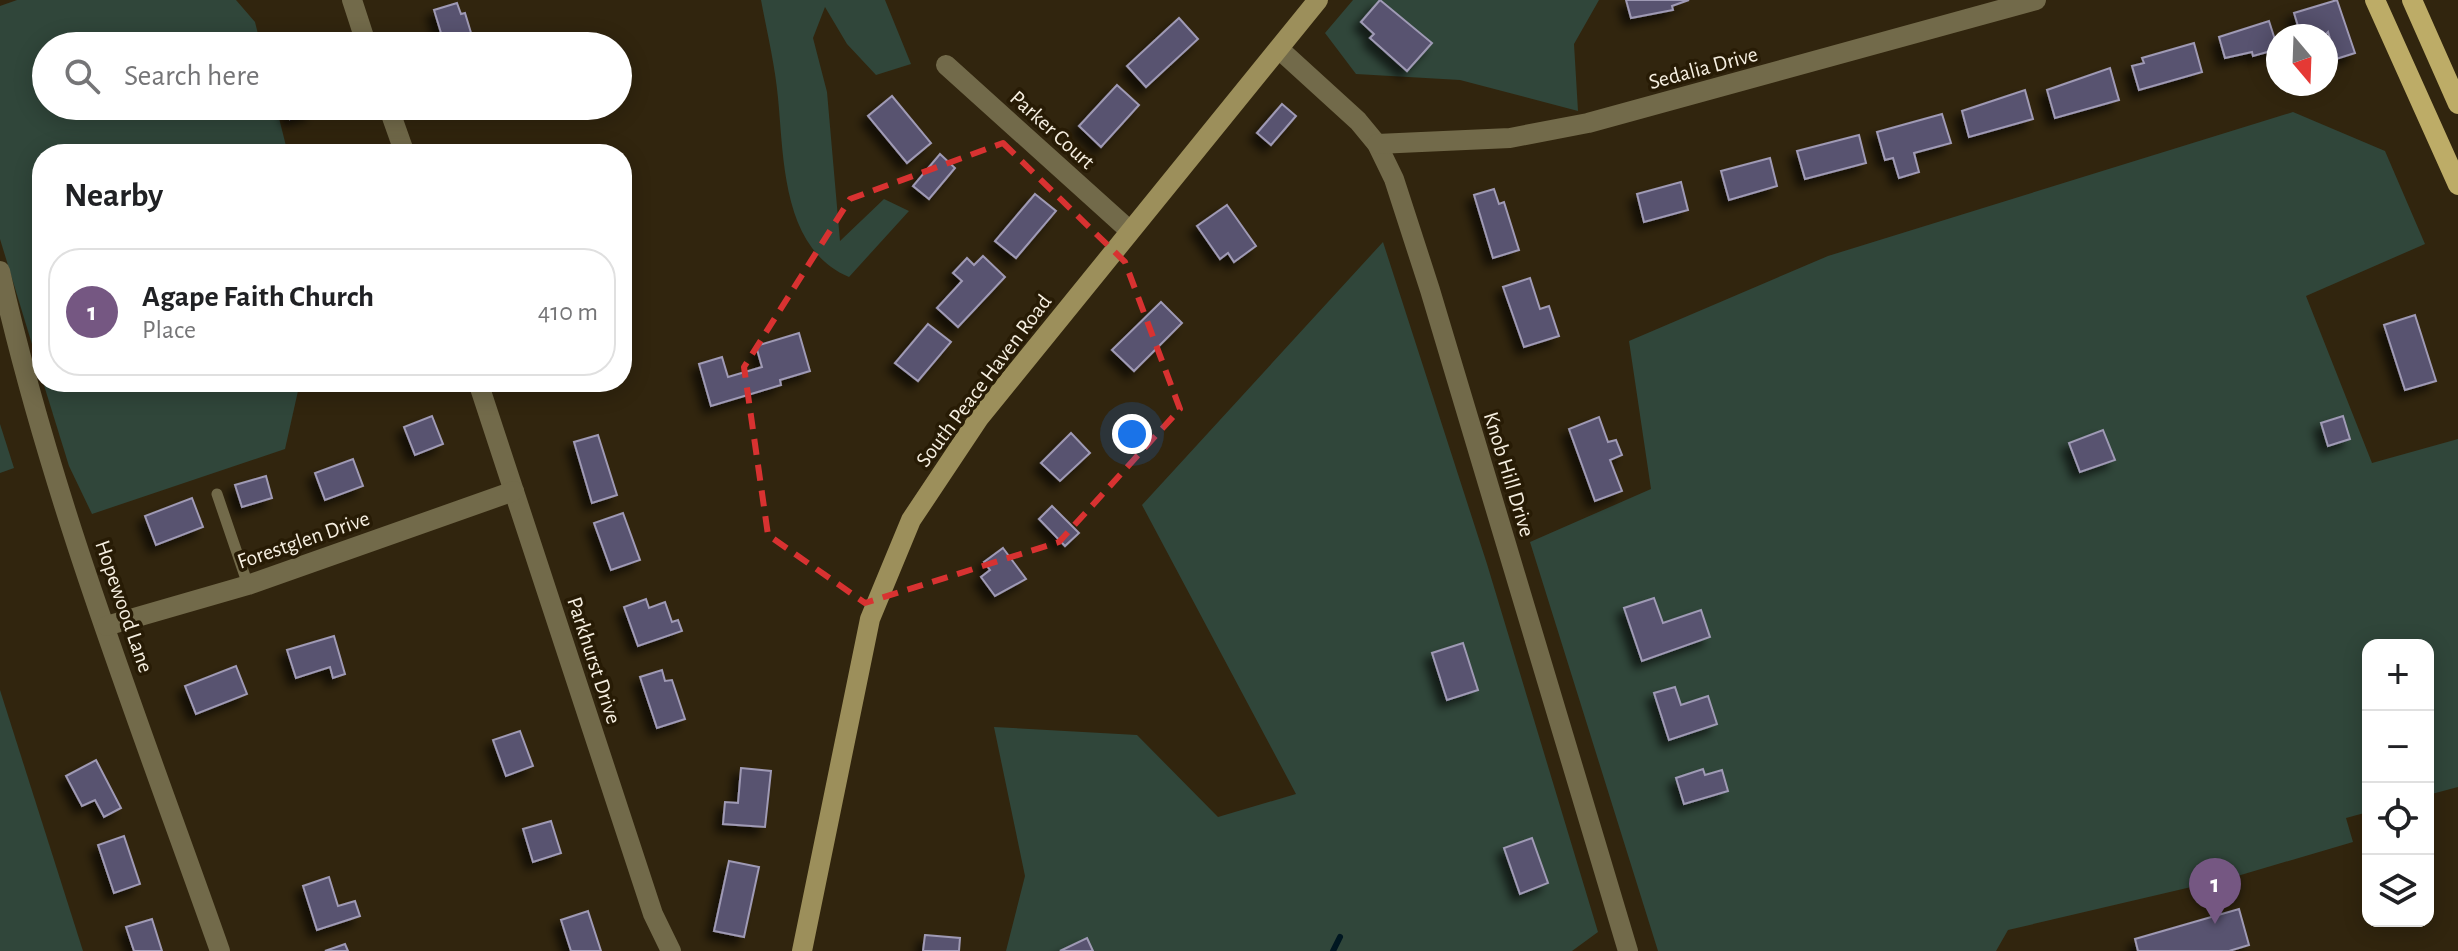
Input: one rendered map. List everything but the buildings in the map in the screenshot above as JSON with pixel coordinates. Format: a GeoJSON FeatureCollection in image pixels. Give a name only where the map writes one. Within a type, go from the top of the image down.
{"type":"FeatureCollection","features":[{"type":"Feature","properties":{"kind":"main road","name":"South Peace Haven Road"},"geometry":{"type":"LineString","coordinates":[[802,951],[870,619],[911,520],[979,418],[1318,0]]}},
{"type":"Feature","properties":{"kind":"main road"},"geometry":{"type":"LineString","coordinates":[[2375,0],[2458,185]]}},
{"type":"Feature","properties":{"kind":"main road"},"geometry":{"type":"LineString","coordinates":[[2412,0],[2457,100]]}},
{"type":"Feature","properties":{"kind":"street"},"geometry":{"type":"LineString","coordinates":[[352,0],[362,32]]}},
{"type":"Feature","properties":{"kind":"street","name":"Sedalia Drive"},"geometry":{"type":"LineString","coordinates":[[1377,144],[1510,138],[1588,123],[2036,0]]}},
{"type":"Feature","properties":{"kind":"street","name":"Knob Hill Drive"},"geometry":{"type":"LineString","coordinates":[[1279,49],[1348,111],[1377,144],[1394,179],[1427,277],[1628,951]]}},
{"type":"Feature","properties":{"kind":"street","name":"Parker Court"},"geometry":{"type":"LineString","coordinates":[[946,65],[1129,230]]}},
{"type":"Feature","properties":{"kind":"street"},"geometry":{"type":"LineString","coordinates":[[393,120],[401,144]]}},
{"type":"Feature","properties":{"kind":"street","name":"Hopewood Lane"},"geometry":{"type":"LineString","coordinates":[[0,271],[21,362],[106,626],[220,951]]}},
{"type":"Feature","properties":{"kind":"street","name":"Parkhurst Drive"},"geometry":{"type":"LineString","coordinates":[[481,392],[653,914],[671,951]]}},
{"type":"Feature","properties":{"kind":"street","name":"Forestglen Drive"},"geometry":{"type":"LineString","coordinates":[[106,626],[248,585],[514,491]]}},
{"type":"Feature","properties":{"kind":"lane"},"geometry":{"type":"LineString","coordinates":[[217,494],[248,585]]}},
{"type":"Feature","properties":{"kind":"highlighted area"},"geometry":{"type":"Polygon","coordinates":[[[1003,143],[1125,262],[1180,409],[1059,542],[865,603],[768,535],[744,367],[850,199],[1003,143]]]}},
{"type":"Feature","properties":{"kind":"green space"},"geometry":{"type":"Polygon","coordinates":[[[17,0],[236,0],[255,22],[258,32],[32,32],[32,120],[280,120],[286,144],[32,144],[32,344],[0,239],[0,6],[17,0]]]}},
{"type":"Feature","properties":{"kind":"green space"},"geometry":{"type":"Polygon","coordinates":[[[761,0],[885,0],[911,64],[876,75],[847,44],[825,7],[813,38],[827,92],[840,241],[884,199],[909,211],[849,277],[827,264],[810,246],[791,200],[785,174],[775,73],[761,0]]]}},
{"type":"Feature","properties":{"kind":"green space"},"geometry":{"type":"Polygon","coordinates":[[[1353,0],[1599,0],[1574,44],[1578,111],[1460,80],[1356,74],[1325,33],[1353,0]]]}},
{"type":"Feature","properties":{"kind":"green space"},"geometry":{"type":"Polygon","coordinates":[[[2293,112],[2385,151],[2425,244],[2306,296],[2372,463],[2458,439],[2458,787],[2434,793],[2434,639],[2362,639],[2362,814],[2346,818],[2353,842],[2234,877],[2008,930],[1996,951],[1658,951],[1530,542],[1651,489],[1629,341],[1828,256],[2293,112]]]}},
{"type":"Feature","properties":{"kind":"green space"},"geometry":{"type":"Polygon","coordinates":[[[1383,242],[1487,564],[1598,932],[1572,951],[1006,951],[1025,876],[994,727],[1137,735],[1218,817],[1296,794],[1142,505],[1383,242]]]}},
{"type":"Feature","properties":{"kind":"green space"},"geometry":{"type":"Polygon","coordinates":[[[46,392],[298,392],[285,449],[92,514],[69,466],[46,392]]]}},
{"type":"Feature","properties":{"kind":"green space"},"geometry":{"type":"Polygon","coordinates":[[[0,424],[14,468],[0,473],[0,424]]]}},
{"type":"Feature","properties":{"kind":"green space"},"geometry":{"type":"Polygon","coordinates":[[[0,690],[83,951],[0,951],[0,690]]]}},
{"type":"Feature","properties":{"kind":"waterway"},"geometry":{"type":"LineString","coordinates":[[1333,951],[1340,937]]}},
{"type":"Feature","properties":{"kind":"place","name":"Agape Faith Church"},"geometry":{"type":"Point","coordinates":[2215,924]}}]}
